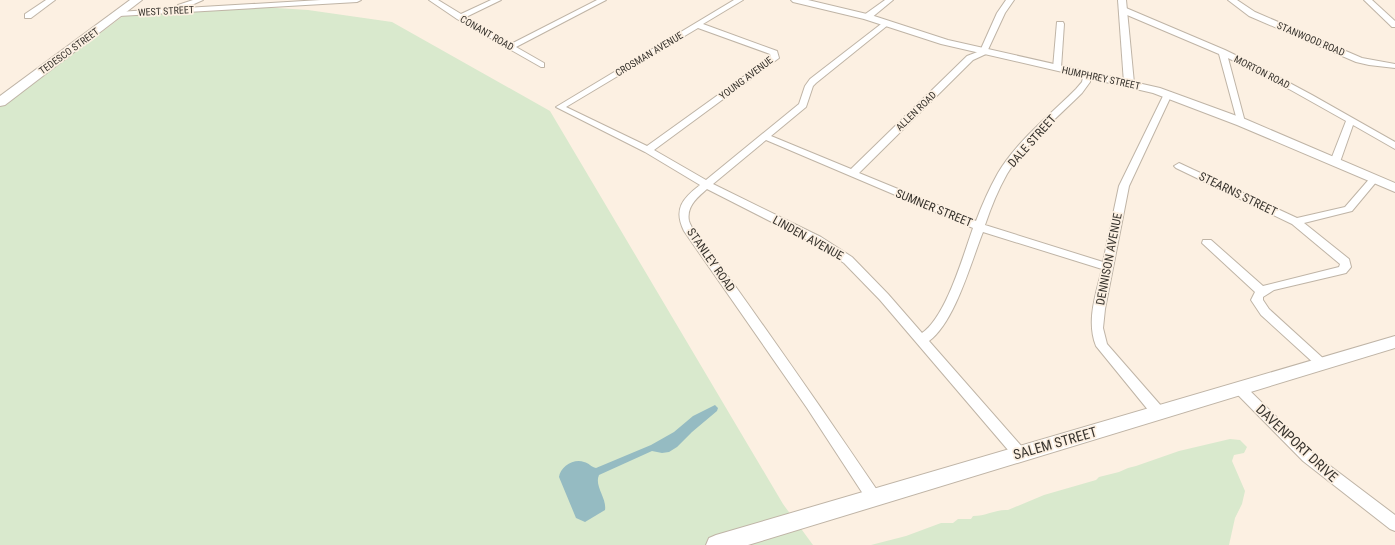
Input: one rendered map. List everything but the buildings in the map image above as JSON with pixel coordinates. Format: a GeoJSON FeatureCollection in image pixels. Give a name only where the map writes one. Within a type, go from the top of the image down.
{"type":"FeatureCollection","features":[{"type":"Feature","properties":{"kind":"main road","name":"TEDESCO STREET"},"geometry":{"type":"LineString","coordinates":[[0,102],[137,0]]}},
{"type":"Feature","properties":{"kind":"main road","name":"HUMPHREY STREET"},"geometry":{"type":"LineString","coordinates":[[796,0],[867,17],[945,42],[983,52],[1129,83],[1168,94],[1241,122],[1395,188]]}},
{"type":"Feature","properties":{"kind":"main road","name":"SALEM STREET"},"geometry":{"type":"LineString","coordinates":[[716,545],[1019,453],[1395,342]]}},
{"type":"Feature","properties":{"kind":"street"},"geometry":{"type":"LineString","coordinates":[[28,16],[51,0]]}},
{"type":"Feature","properties":{"kind":"street"},"geometry":{"type":"LineString","coordinates":[[171,11],[199,0]]}},
{"type":"Feature","properties":{"kind":"street"},"geometry":{"type":"LineString","coordinates":[[267,6],[280,0]]}},
{"type":"Feature","properties":{"kind":"street","name":"WEST STREET"},"geometry":{"type":"LineString","coordinates":[[119,14],[357,0]]}},
{"type":"Feature","properties":{"kind":"street","name":"CONANT ROAD"},"geometry":{"type":"LineString","coordinates":[[433,0],[541,65]]}},
{"type":"Feature","properties":{"kind":"street"},"geometry":{"type":"LineString","coordinates":[[460,17],[497,0]]}},
{"type":"Feature","properties":{"kind":"street"},"geometry":{"type":"LineString","coordinates":[[510,47],[602,0]]}},
{"type":"Feature","properties":{"kind":"street","name":"CROSMAN AVENUE"},"geometry":{"type":"LineString","coordinates":[[560,108],[739,0]]}},
{"type":"Feature","properties":{"kind":"street"},"geometry":{"type":"LineString","coordinates":[[867,17],[889,0]]}},
{"type":"Feature","properties":{"kind":"street"},"geometry":{"type":"LineString","coordinates":[[983,52],[1001,13],[1010,0]]}},
{"type":"Feature","properties":{"kind":"street"},"geometry":{"type":"LineString","coordinates":[[1122,0],[1129,83]]}},
{"type":"Feature","properties":{"kind":"street","name":"STANWOOD ROAD"},"geometry":{"type":"LineString","coordinates":[[1232,0],[1252,14],[1360,60],[1375,64],[1395,66]]}},
{"type":"Feature","properties":{"kind":"street"},"geometry":{"type":"LineString","coordinates":[[1368,0],[1395,25]]}},
{"type":"Feature","properties":{"kind":"street","name":"MORTON ROAD"},"geometry":{"type":"LineString","coordinates":[[1123,10],[1222,52],[1310,96],[1395,146]]}},
{"type":"Feature","properties":{"kind":"street","name":"STANLEY ROAD"},"geometry":{"type":"LineString","coordinates":[[874,498],[816,410],[719,271],[689,231],[684,221],[684,212],[688,202],[708,184],[803,105],[809,86],[813,81],[885,23]]}},
{"type":"Feature","properties":{"kind":"street"},"geometry":{"type":"LineString","coordinates":[[1057,68],[1060,24]]}},
{"type":"Feature","properties":{"kind":"street","name":"YOUNG AVENUE"},"geometry":{"type":"LineString","coordinates":[[648,150],[775,58],[774,53],[698,25]]}},
{"type":"Feature","properties":{"kind":"street","name":"ALLEN ROAD"},"geometry":{"type":"LineString","coordinates":[[852,174],[970,58],[983,52]]}},
{"type":"Feature","properties":{"kind":"street"},"geometry":{"type":"LineString","coordinates":[[1222,52],[1241,122]]}},
{"type":"Feature","properties":{"kind":"street","name":"DALE STREET"},"geometry":{"type":"LineString","coordinates":[[922,340],[933,332],[940,323],[954,293],[996,186],[1012,160],[1019,151],[1079,91],[1086,82],[1087,75]]}},
{"type":"Feature","properties":{"kind":"street","name":"DENNISON AVENUE"},"geometry":{"type":"LineString","coordinates":[[1158,412],[1102,346],[1098,336],[1097,321],[1124,186],[1168,94]]}},
{"type":"Feature","properties":{"kind":"street","name":"LINDEN AVENUE"},"geometry":{"type":"LineString","coordinates":[[560,108],[648,150],[722,193],[817,240],[848,260],[884,297],[1019,453]]}},
{"type":"Feature","properties":{"kind":"street"},"geometry":{"type":"LineString","coordinates":[[1335,162],[1351,120]]}},
{"type":"Feature","properties":{"kind":"street","name":"SUMNER STREET"},"geometry":{"type":"LineString","coordinates":[[766,137],[914,200],[999,234],[1107,267]]}},
{"type":"Feature","properties":{"kind":"street","name":"STEARNS STREET"},"geometry":{"type":"LineString","coordinates":[[1179,166],[1296,222],[1345,262],[1346,267],[1342,270],[1328,275],[1271,287],[1262,292]]}},
{"type":"Feature","properties":{"kind":"street"},"geometry":{"type":"LineString","coordinates":[[1296,222],[1348,209],[1374,179]]}},
{"type":"Feature","properties":{"kind":"street"},"geometry":{"type":"LineString","coordinates":[[1207,243],[1262,292],[1258,296],[1257,300],[1260,306],[1321,363]]}},
{"type":"Feature","properties":{"kind":"street","name":"DAVENPORT DRIVE"},"geometry":{"type":"LineString","coordinates":[[1240,389],[1308,457],[1395,524]]}},
{"type":"Feature","properties":{"kind":"green space"},"geometry":{"type":"Polygon","coordinates":[[[261,7],[308,10],[392,22],[550,111],[783,504],[813,545],[0,545],[0,99],[13,99],[123,16],[261,7]]]}},
{"type":"Feature","properties":{"kind":"green space"},"geometry":{"type":"Polygon","coordinates":[[[1230,439],[1240,440],[1247,447],[1244,453],[1234,455],[1232,461],[1245,491],[1242,504],[1235,518],[1229,545],[871,545],[906,536],[941,523],[953,523],[958,519],[971,519],[973,516],[1008,510],[1044,495],[1096,480],[1099,477],[1119,472],[1179,451],[1230,439]]]}},
{"type":"Feature","properties":{"kind":"water"},"geometry":{"type":"Polygon","coordinates":[[[715,405],[718,408],[717,411],[677,447],[669,452],[662,453],[652,451],[599,475],[598,483],[604,501],[605,510],[585,522],[576,518],[559,477],[562,470],[568,464],[580,461],[596,468],[651,445],[674,432],[693,416],[715,405]]]}}]}
